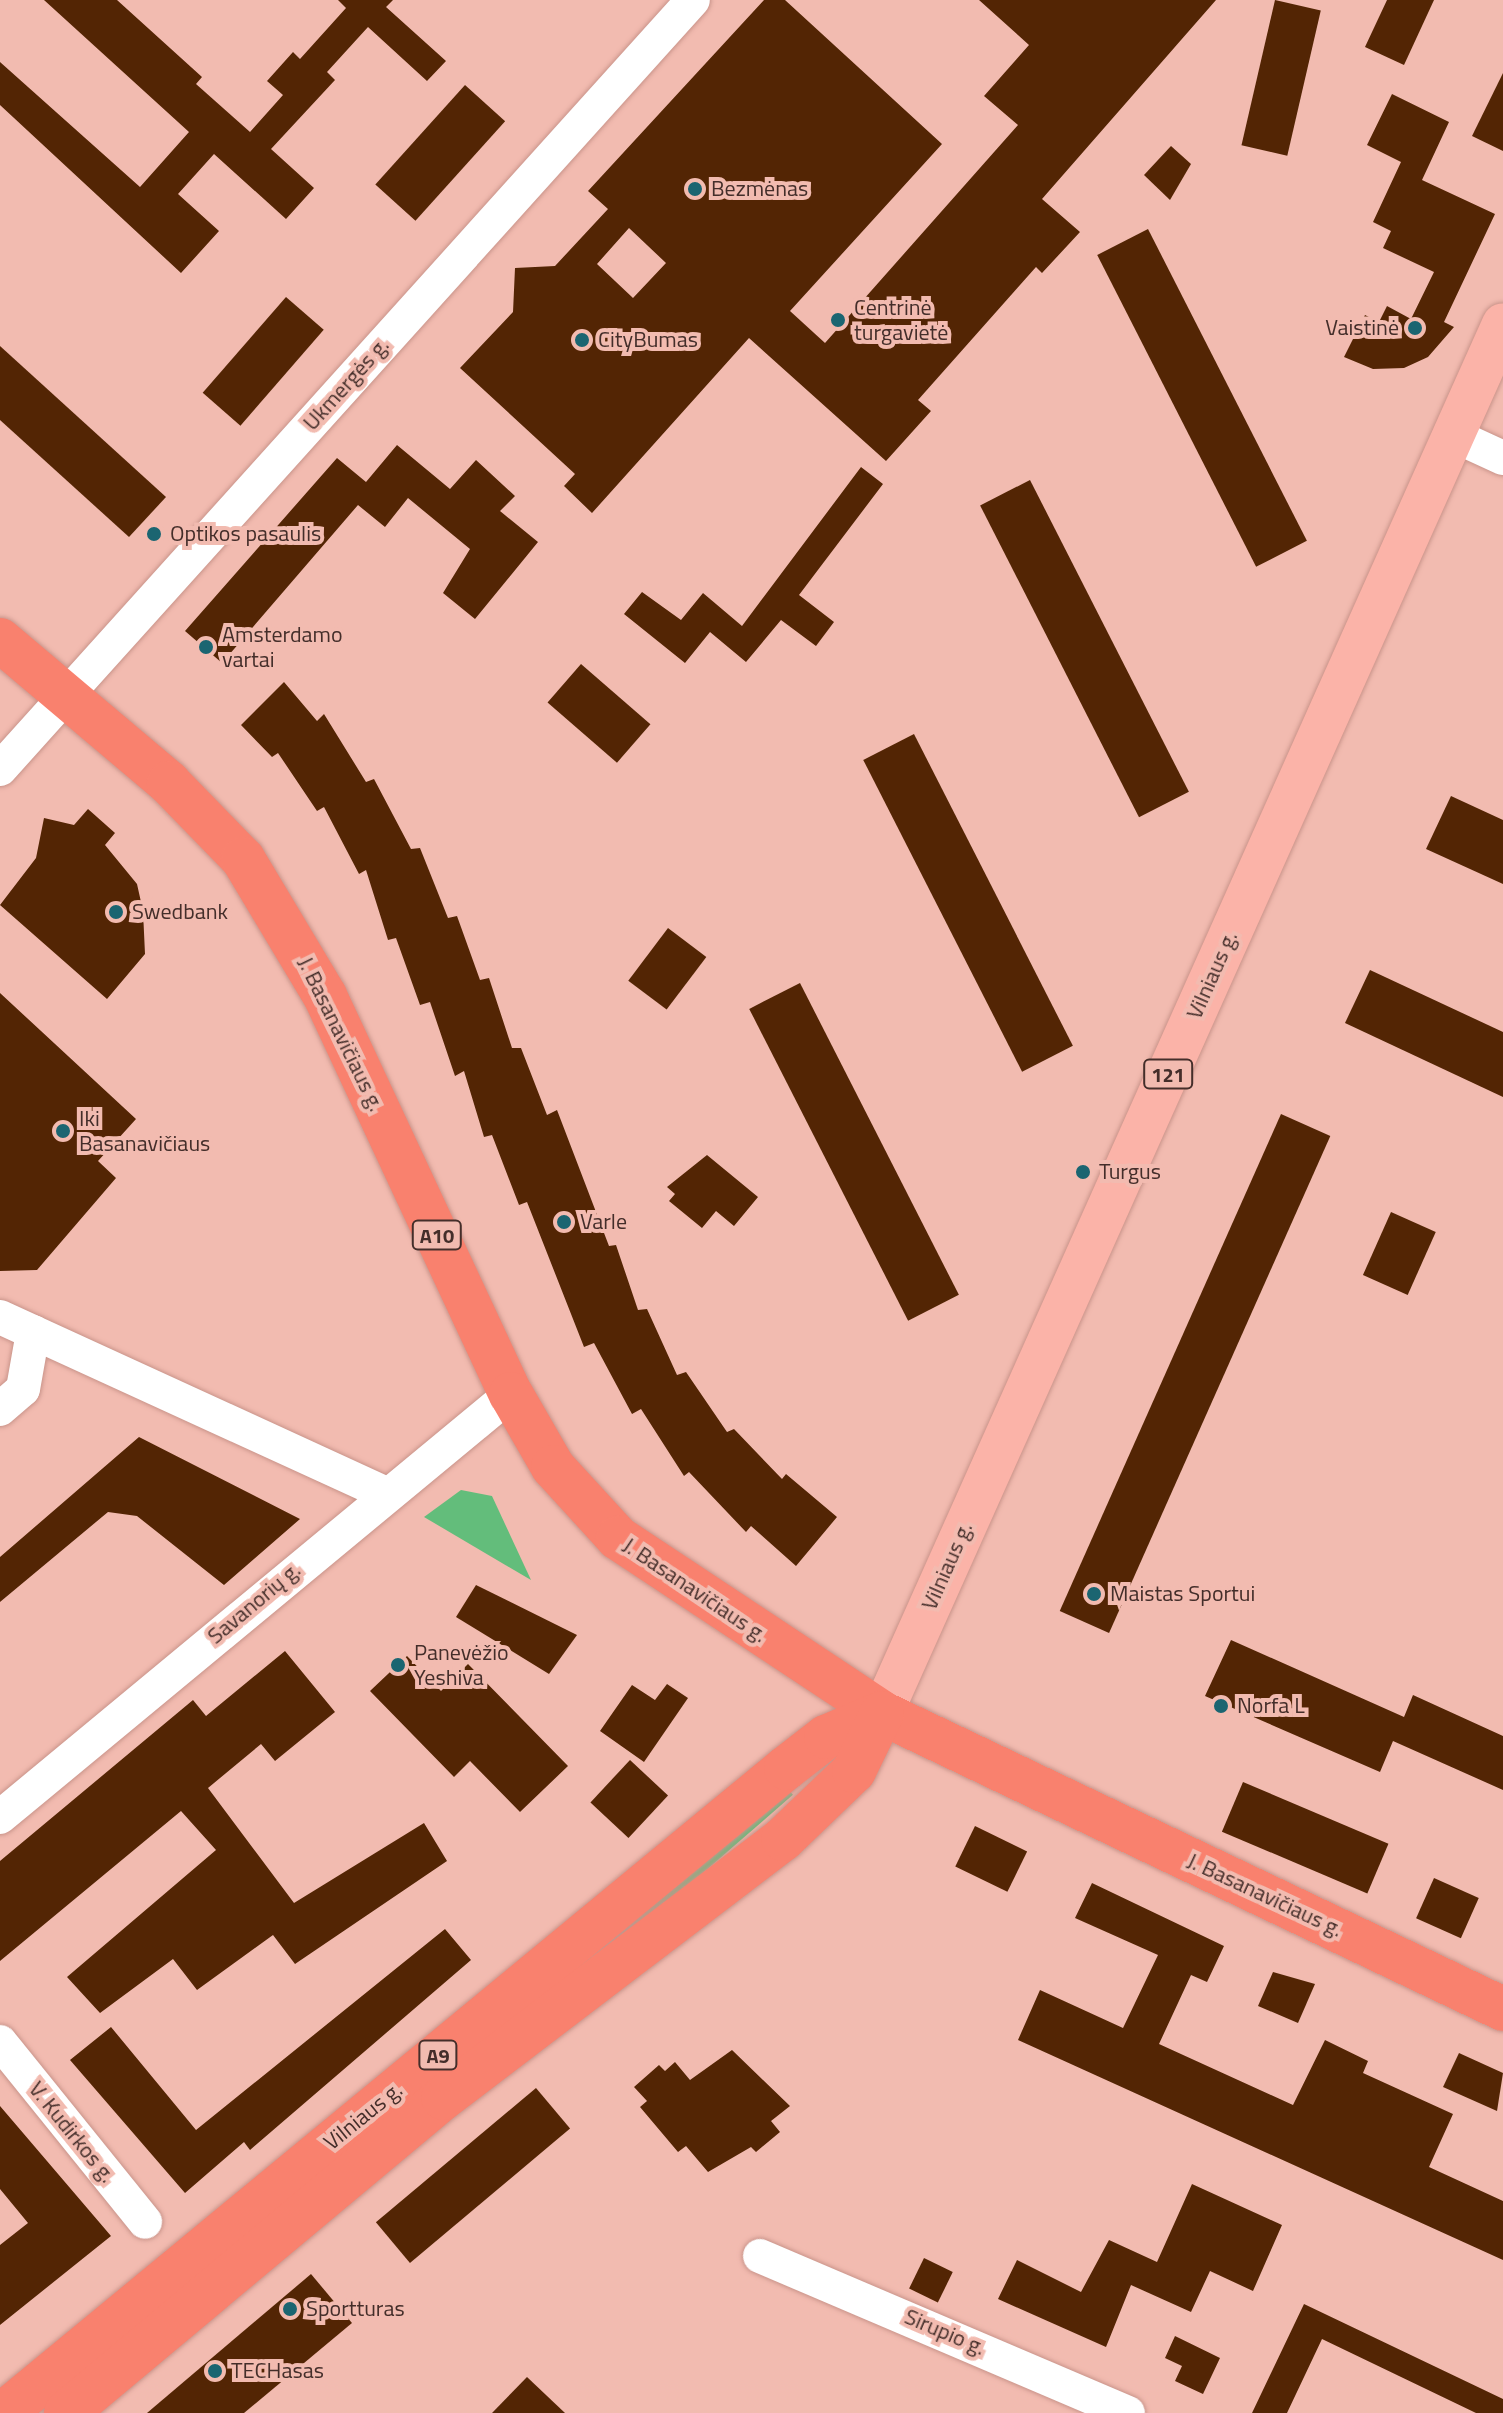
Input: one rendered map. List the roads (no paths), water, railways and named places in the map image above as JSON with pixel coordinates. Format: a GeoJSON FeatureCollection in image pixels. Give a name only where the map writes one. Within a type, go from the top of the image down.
{"type":"FeatureCollection","features":[{"type":"Feature","properties":{"kind":"highway","name":"J. Basanavičiaus g."},"geometry":{"type":"LineString","coordinates":[[0,640],[169,783],[243,859],[281,915],[511,1394],[553,1467],[618,1538],[882,1713],[1503,2009]]}},
{"type":"Feature","properties":{"kind":"highway","name":"Vilniaus g."},"geometry":{"type":"LineString","coordinates":[[4,2413],[786,1768],[826,1737],[882,1713]]}},
{"type":"Feature","properties":{"kind":"highway","name":"Vilniaus g."},"geometry":{"type":"LineString","coordinates":[[66,2413],[443,2098],[621,1969],[783,1839],[854,1771],[882,1713]]}},
{"type":"Feature","properties":{"kind":"main road","name":"Vilniaus g."},"geometry":{"type":"LineString","coordinates":[[882,1713],[1503,324]]}},
{"type":"Feature","properties":{"kind":"street","name":"Ukmergės g."},"geometry":{"type":"LineString","coordinates":[[0,769],[693,0]]}},
{"type":"Feature","properties":{"kind":"street"},"geometry":{"type":"LineString","coordinates":[[1453,435],[1503,458]]}},
{"type":"Feature","properties":{"kind":"street"},"geometry":{"type":"LineString","coordinates":[[0,1317],[387,1494]]}},
{"type":"Feature","properties":{"kind":"street"},"geometry":{"type":"LineString","coordinates":[[12,1399],[33,1332]]}},
{"type":"Feature","properties":{"kind":"street","name":"Savanorių g."},"geometry":{"type":"LineString","coordinates":[[0,1817],[511,1394]]}},
{"type":"Feature","properties":{"kind":"street","name":"V. Kudirkos g."},"geometry":{"type":"LineString","coordinates":[[0,2042],[145,2222]]}},
{"type":"Feature","properties":{"kind":"street","name":"Sirupio g."},"geometry":{"type":"LineString","coordinates":[[760,2256],[1128,2413]]}},
{"type":"Feature","properties":{"kind":"place","name":"Bezmėnas"},"geometry":{"type":"Point","coordinates":[695,189]}},
{"type":"Feature","properties":{"kind":"place","name":"Centrinė turgavietė"},"geometry":{"type":"Point","coordinates":[838,320]}},
{"type":"Feature","properties":{"kind":"place","name":"Vaistinė"},"geometry":{"type":"Point","coordinates":[1415,328]}},
{"type":"Feature","properties":{"kind":"place","name":"CityBumas"},"geometry":{"type":"Point","coordinates":[582,340]}},
{"type":"Feature","properties":{"kind":"place","name":"Optikos pasaulis"},"geometry":{"type":"Point","coordinates":[154,534]}},
{"type":"Feature","properties":{"kind":"place","name":"Amsterdamo vartai"},"geometry":{"type":"Point","coordinates":[206,647]}},
{"type":"Feature","properties":{"kind":"place","name":"Swedbank"},"geometry":{"type":"Point","coordinates":[116,912]}},
{"type":"Feature","properties":{"kind":"place","name":"Iki Basanavičiaus"},"geometry":{"type":"Point","coordinates":[63,1131]}},
{"type":"Feature","properties":{"kind":"place","name":"Turgus"},"geometry":{"type":"Point","coordinates":[1083,1172]}},
{"type":"Feature","properties":{"kind":"place","name":"Varle"},"geometry":{"type":"Point","coordinates":[564,1222]}},
{"type":"Feature","properties":{"kind":"place","name":"Maistas Sportui"},"geometry":{"type":"Point","coordinates":[1094,1594]}},
{"type":"Feature","properties":{"kind":"place","name":"Panevėžio Yeshiva"},"geometry":{"type":"Point","coordinates":[398,1665]}},
{"type":"Feature","properties":{"kind":"place","name":"Norfa L"},"geometry":{"type":"Point","coordinates":[1221,1706]}},
{"type":"Feature","properties":{"kind":"place","name":"Sportturas"},"geometry":{"type":"Point","coordinates":[290,2309]}},
{"type":"Feature","properties":{"kind":"place","name":"TECHasas"},"geometry":{"type":"Point","coordinates":[215,2371]}}]}
